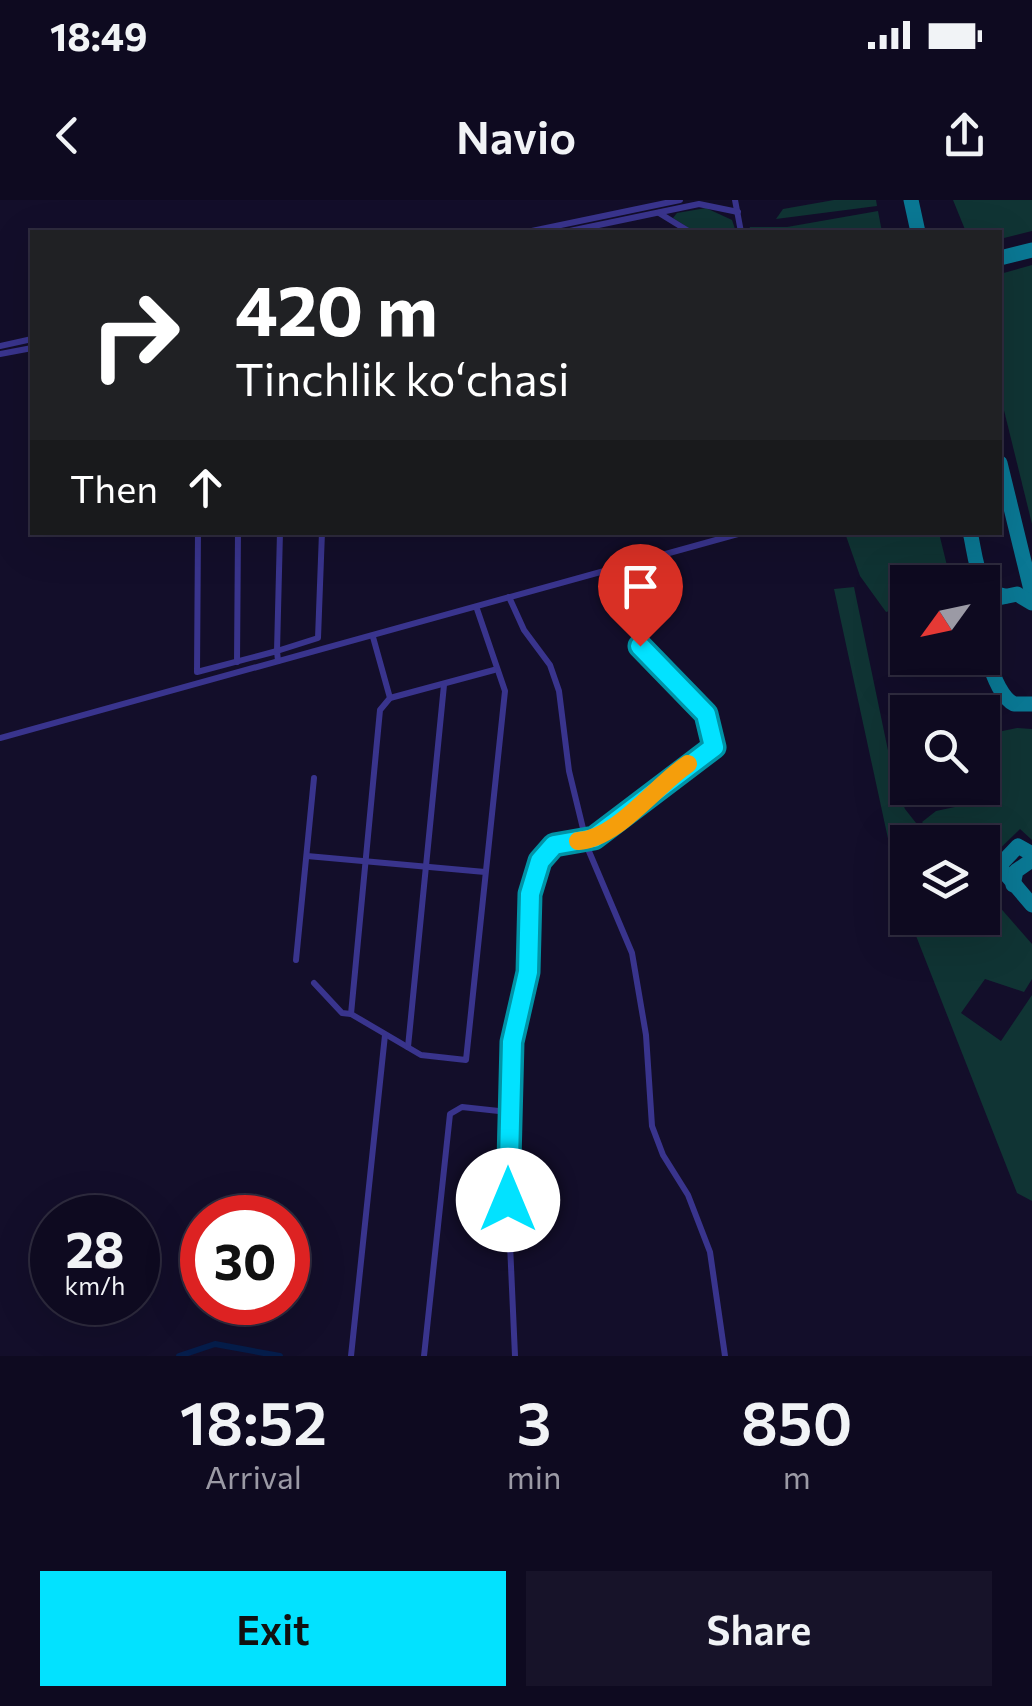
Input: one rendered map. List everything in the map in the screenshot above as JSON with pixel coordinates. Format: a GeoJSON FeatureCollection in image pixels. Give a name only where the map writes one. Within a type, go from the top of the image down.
{"type":"FeatureCollection","features":[{"type":"Feature","properties":{"kind":"street"},"geometry":{"type":"LineString","coordinates":[[572,230],[680,200]]}},
{"type":"Feature","properties":{"kind":"street"},"geometry":{"type":"LineString","coordinates":[[735,200],[741,230]]}},
{"type":"Feature","properties":{"kind":"street"},"geometry":{"type":"LineString","coordinates":[[537,230],[658,206],[699,204],[738,212]]}},
{"type":"Feature","properties":{"kind":"street"},"geometry":{"type":"LineString","coordinates":[[658,206],[688,230]]}},
{"type":"Feature","properties":{"kind":"street"},"geometry":{"type":"LineString","coordinates":[[0,346],[30,340]]}},
{"type":"Feature","properties":{"kind":"street"},"geometry":{"type":"LineString","coordinates":[[0,354],[30,348]]}},
{"type":"Feature","properties":{"kind":"street"},"geometry":{"type":"LineString","coordinates":[[198,535],[196,670],[202,672],[318,638],[322,535]]}},
{"type":"Feature","properties":{"kind":"street"},"geometry":{"type":"LineString","coordinates":[[237,662],[238,535]]}},
{"type":"Feature","properties":{"kind":"street"},"geometry":{"type":"LineString","coordinates":[[278,661],[280,535]]}},
{"type":"Feature","properties":{"kind":"street"},"geometry":{"type":"LineString","coordinates":[[0,738],[735,535]]}},
{"type":"Feature","properties":{"kind":"street"},"geometry":{"type":"LineString","coordinates":[[515,1356],[508,1112],[516,1012],[528,972],[534,874],[554,845],[586,840],[628,815],[666,780],[714,747],[706,714],[636,638],[634,628],[642,611],[634,564]]}},
{"type":"Feature","properties":{"kind":"street"},"geometry":{"type":"LineString","coordinates":[[508,597],[555,678],[569,770],[586,840],[630,942],[646,1035],[652,1126],[662,1155],[688,1195],[710,1252],[725,1356]]}},
{"type":"Feature","properties":{"kind":"street"},"geometry":{"type":"LineString","coordinates":[[314,983],[342,1013],[351,1014],[421,1055],[468,1058],[504,691],[477,609]]}},
{"type":"Feature","properties":{"kind":"street"},"geometry":{"type":"LineString","coordinates":[[374,637],[390,698]]}},
{"type":"Feature","properties":{"kind":"street"},"geometry":{"type":"LineString","coordinates":[[351,1014],[380,710],[390,698],[494,670]]}},
{"type":"Feature","properties":{"kind":"street"},"geometry":{"type":"LineString","coordinates":[[408,1048],[444,685]]}},
{"type":"Feature","properties":{"kind":"street"},"geometry":{"type":"LineString","coordinates":[[296,960],[314,778]]}},
{"type":"Feature","properties":{"kind":"street"},"geometry":{"type":"LineString","coordinates":[[307,856],[485,872]]}},
{"type":"Feature","properties":{"kind":"street"},"geometry":{"type":"LineString","coordinates":[[351,1356],[386,1035]]}},
{"type":"Feature","properties":{"kind":"street"},"geometry":{"type":"LineString","coordinates":[[424,1356],[450,1114],[457,1107],[508,1112]]}},
{"type":"Feature","properties":{"kind":"green space"},"geometry":{"type":"Polygon","coordinates":[[[834,200],[876,200],[877,206],[776,219],[783,209],[834,200]]]}},
{"type":"Feature","properties":{"kind":"green space"},"geometry":{"type":"Polygon","coordinates":[[[953,200],[1032,200],[1032,231],[1002,238],[1002,230],[965,230],[953,200]]]}},
{"type":"Feature","properties":{"kind":"green space"},"geometry":{"type":"Polygon","coordinates":[[[706,208],[732,220],[735,230],[692,230],[673,218],[677,213],[706,208]]]}},
{"type":"Feature","properties":{"kind":"green space"},"geometry":{"type":"Polygon","coordinates":[[[878,211],[882,230],[748,230],[878,211]]]}},
{"type":"Feature","properties":{"kind":"green space"},"geometry":{"type":"Polygon","coordinates":[[[1032,265],[1032,524],[1002,402],[1002,273],[1032,265]]]}},
{"type":"Feature","properties":{"kind":"green space"},"geometry":{"type":"Polygon","coordinates":[[[846,535],[939,535],[947,565],[890,565],[890,611],[886,612],[860,576],[846,535]]]}},
{"type":"Feature","properties":{"kind":"green space"},"geometry":{"type":"Polygon","coordinates":[[[854,587],[890,760],[890,805],[903,805],[918,825],[890,825],[890,848],[834,589],[854,587]]]}},
{"type":"Feature","properties":{"kind":"green space"},"geometry":{"type":"Polygon","coordinates":[[[1032,729],[1032,840],[1020,829],[1000,848],[1000,825],[925,825],[922,822],[936,811],[964,805],[1000,805],[1000,732],[1032,729]]]}},
{"type":"Feature","properties":{"kind":"green space"},"geometry":{"type":"Polygon","coordinates":[[[1000,907],[1032,944],[1032,979],[1024,992],[985,979],[961,1013],[1001,1041],[1032,995],[1032,1201],[1017,1193],[916,935],[1000,935],[1000,907]]]}},
{"type":"Feature","properties":{"kind":"waterway"},"geometry":{"type":"LineString","coordinates":[[179,1356],[215,1344],[280,1356]]}},
{"type":"Feature","properties":{"kind":"taxiway"},"geometry":{"type":"LineString","coordinates":[[911,200],[918,230]]}},
{"type":"Feature","properties":{"kind":"taxiway"},"geometry":{"type":"LineString","coordinates":[[1002,258],[1032,250]]}},
{"type":"Feature","properties":{"kind":"taxiway"},"geometry":{"type":"LineString","coordinates":[[1002,471],[1032,594]]}},
{"type":"Feature","properties":{"kind":"taxiway"},"geometry":{"type":"LineString","coordinates":[[971,535],[983,581],[995,594],[1005,596]]}},
{"type":"Feature","properties":{"kind":"taxiway"},"geometry":{"type":"LineString","coordinates":[[1032,603],[1017,594],[998,598],[987,607],[984,617],[985,644],[999,687],[1014,704],[1032,704]]}},
{"type":"Feature","properties":{"kind":"taxiway"},"geometry":{"type":"LineString","coordinates":[[1032,854],[1018,846],[999,866],[1032,905]]}},
{"type":"Feature","properties":{"kind":"taxiway"},"geometry":{"type":"LineString","coordinates":[[1013,885],[1016,871],[1032,860]]}},
{"type":"Feature","properties":{"kind":"slow traffic"},"geometry":{"type":"LineString","coordinates":[[578,841],[591,840],[628,815],[688,764]]}},
{"type":"Feature","properties":{"kind":"route"},"geometry":{"type":"LineString","coordinates":[[508,1200],[512,1042],[528,972],[534,874],[546,851],[554,845],[591,840],[714,747],[706,714],[640,646]]}}]}
